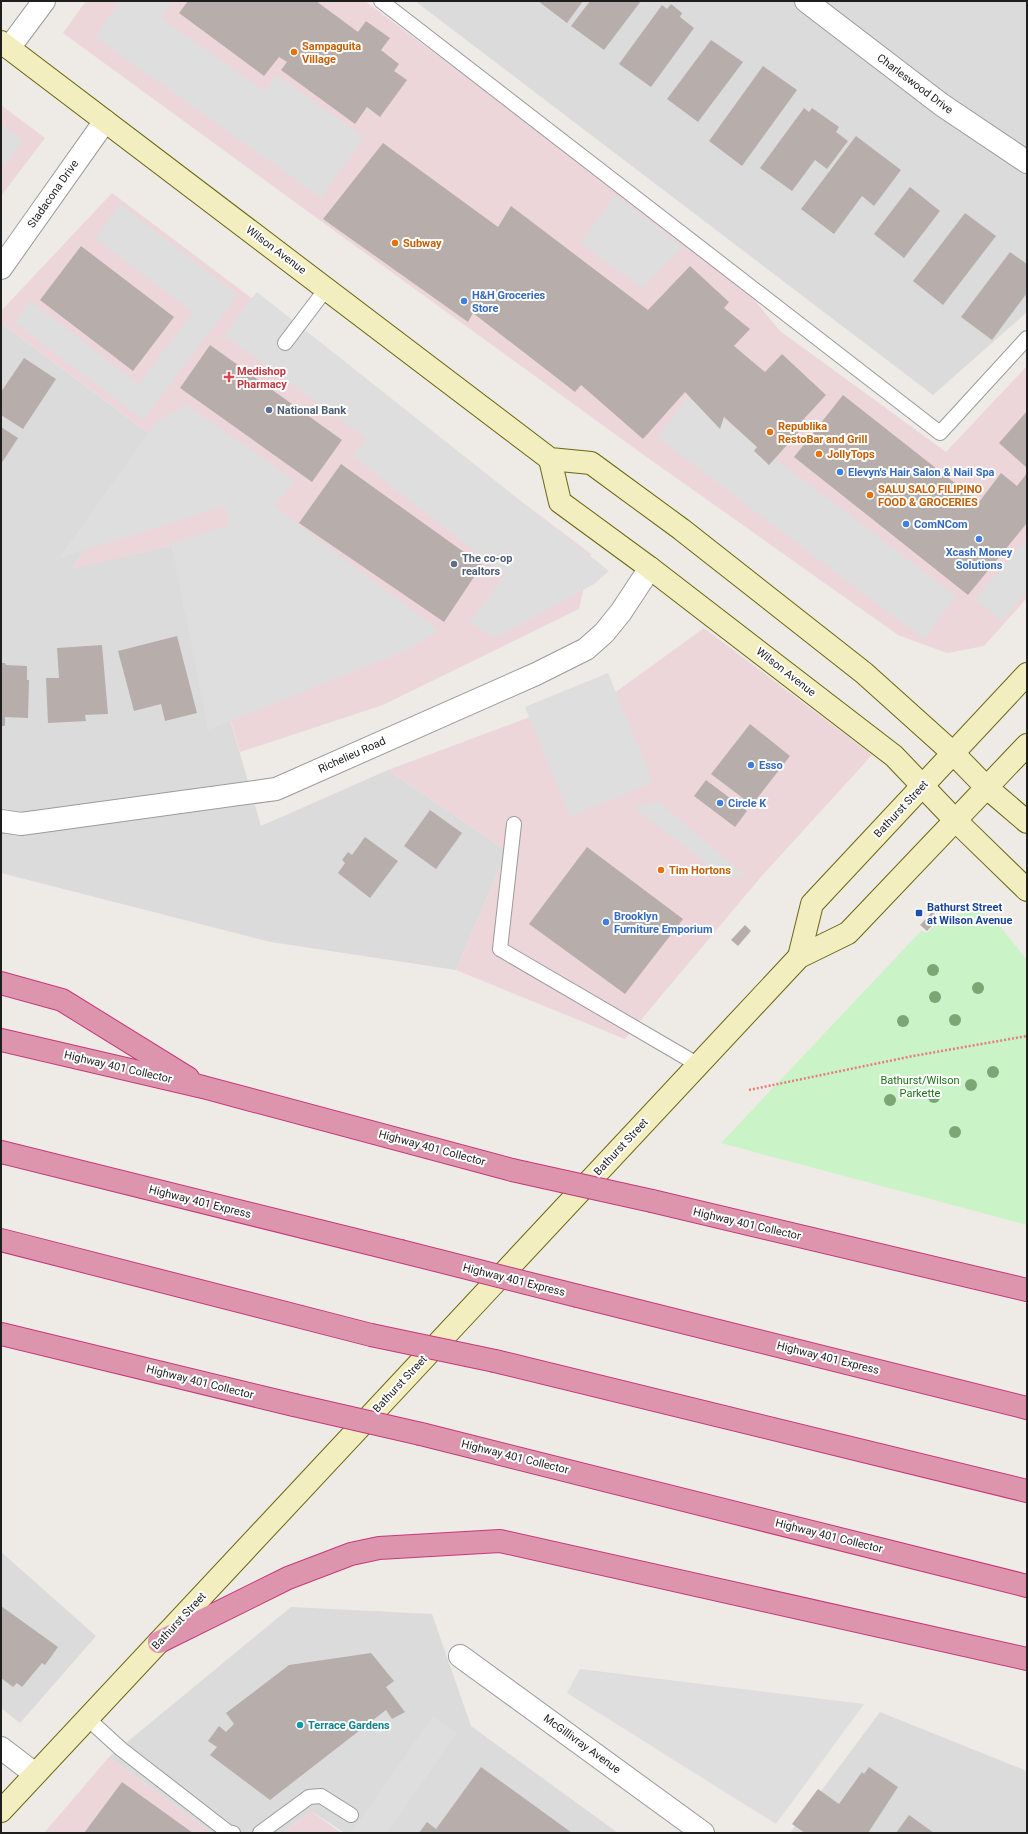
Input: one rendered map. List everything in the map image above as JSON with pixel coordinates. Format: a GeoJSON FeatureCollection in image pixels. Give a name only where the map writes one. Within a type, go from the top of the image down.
{"type":"FeatureCollection","features":[{"type":"Feature","properties":{"kind":"highway"},"geometry":{"type":"LineString","coordinates":[[1,983],[62,1000],[203,1087]]}},
{"type":"Feature","properties":{"kind":"highway","name":"Highway 401 Collector"},"geometry":{"type":"LineString","coordinates":[[1,1040],[203,1087],[512,1170],[671,1205],[1027,1290]]}},
{"type":"Feature","properties":{"kind":"highway","name":"Highway 401 Express"},"geometry":{"type":"LineString","coordinates":[[1,1152],[1027,1408]]}},
{"type":"Feature","properties":{"kind":"highway"},"geometry":{"type":"LineString","coordinates":[[1,1240],[350,1329],[514,1365],[1027,1491]]}},
{"type":"Feature","properties":{"kind":"highway","name":"Highway 401 Collector"},"geometry":{"type":"LineString","coordinates":[[1,1334],[294,1405],[443,1439],[1027,1586]]}},
{"type":"Feature","properties":{"kind":"highway"},"geometry":{"type":"LineString","coordinates":[[160,1642],[288,1578],[351,1554],[379,1548],[500,1542],[1027,1659]]}},
{"type":"Feature","properties":{"kind":"main road","name":"Wilson Avenue"},"geometry":{"type":"LineString","coordinates":[[5,45],[550,459],[560,502],[650,568],[894,756],[955,820],[1027,890]]}},
{"type":"Feature","properties":{"kind":"main road"},"geometry":{"type":"LineString","coordinates":[[550,459],[591,463],[681,529],[864,673],[953,753],[986,787],[1027,822]]}},
{"type":"Feature","properties":{"kind":"main road","name":"Bathurst Street"},"geometry":{"type":"LineString","coordinates":[[799,957],[812,904],[1027,674]]}},
{"type":"Feature","properties":{"kind":"main road","name":"Bathurst Street"},"geometry":{"type":"LineString","coordinates":[[1,1811],[697,1064],[799,957],[848,933],[1027,745]]}},
{"type":"Feature","properties":{"kind":"street"},"geometry":{"type":"LineString","coordinates":[[5,45],[44,1]]}},
{"type":"Feature","properties":{"kind":"street","name":"Charleswood Drive"},"geometry":{"type":"LineString","coordinates":[[806,1],[942,105],[1027,162]]}},
{"type":"Feature","properties":{"kind":"street","name":"Stadacona Drive"},"geometry":{"type":"LineString","coordinates":[[1,268],[106,121]]}},
{"type":"Feature","properties":{"kind":"street","name":"Richelieu Road"},"geometry":{"type":"LineString","coordinates":[[1,821],[21,824],[276,789],[536,674],[586,649],[604,633],[650,568]]}},
{"type":"Feature","properties":{"kind":"street","name":"McGillivray Avenue"},"geometry":{"type":"LineString","coordinates":[[460,1656],[703,1833]]}},
{"type":"Feature","properties":{"kind":"street"},"geometry":{"type":"LineString","coordinates":[[1,1748],[35,1774]]}},
{"type":"Feature","properties":{"kind":"lane"},"geometry":{"type":"LineString","coordinates":[[381,1],[940,432],[1027,338]]}},
{"type":"Feature","properties":{"kind":"lane"},"geometry":{"type":"LineString","coordinates":[[285,342],[326,289]]}},
{"type":"Feature","properties":{"kind":"lane"},"geometry":{"type":"LineString","coordinates":[[514,824],[500,949],[697,1064]]}},
{"type":"Feature","properties":{"kind":"lane"},"geometry":{"type":"LineString","coordinates":[[87,1718],[121,1750],[228,1832],[233,1833]]}},
{"type":"Feature","properties":{"kind":"lane"},"geometry":{"type":"LineString","coordinates":[[260,1833],[309,1797],[322,1796],[351,1815]]}},
{"type":"Feature","properties":{"kind":"path"},"geometry":{"type":"LineString","coordinates":[[749,1090],[913,1056],[1027,1036]]}},
{"type":"Feature","properties":{"kind":"shaded area"},"geometry":{"type":"Polygon","coordinates":[[[86,1],[365,1],[735,277],[780,331],[946,452],[1027,366],[1027,598],[984,646],[947,653],[898,635],[641,453],[63,33],[86,1]]]}},
{"type":"Feature","properties":{"kind":"shaded area"},"geometry":{"type":"Polygon","coordinates":[[[120,1],[172,1],[161,18],[264,91],[276,75],[364,137],[321,198],[95,37],[120,1]]]}},
{"type":"Feature","properties":{"kind":"shaded area"},"geometry":{"type":"Polygon","coordinates":[[[415,1],[1027,1],[1027,312],[933,395],[415,1]]]}},
{"type":"Feature","properties":{"kind":"shaded area"},"geometry":{"type":"Polygon","coordinates":[[[1,105],[45,138],[1,196],[1,105]]]}},
{"type":"Feature","properties":{"kind":"shaded area"},"geometry":{"type":"Polygon","coordinates":[[[1,124],[23,141],[4,166],[1,163],[1,124]]]}},
{"type":"Feature","properties":{"kind":"shaded area"},"geometry":{"type":"Polygon","coordinates":[[[112,193],[591,554],[579,609],[383,705],[240,752],[179,544],[72,569],[155,438],[1,323],[1,311],[112,193]]]}},
{"type":"Feature","properties":{"kind":"shaded area"},"geometry":{"type":"Polygon","coordinates":[[[615,195],[683,247],[642,288],[580,243],[615,195]]]}},
{"type":"Feature","properties":{"kind":"shaded area"},"geometry":{"type":"Polygon","coordinates":[[[120,204],[238,295],[143,420],[14,322],[30,301],[139,384],[193,312],[95,238],[120,204]]]}},
{"type":"Feature","properties":{"kind":"shaded area"},"geometry":{"type":"Polygon","coordinates":[[[257,292],[609,571],[594,584],[495,638],[469,622],[505,575],[353,456],[366,438],[224,335],[257,292]]]}},
{"type":"Feature","properties":{"kind":"shaded area"},"geometry":{"type":"Polygon","coordinates":[[[1,323],[155,438],[73,568],[179,544],[261,826],[388,770],[507,851],[456,970],[271,942],[1,873],[1,323]]]}},
{"type":"Feature","properties":{"kind":"shaded area"},"geometry":{"type":"Polygon","coordinates":[[[690,394],[956,596],[924,639],[657,437],[690,394]]]}},
{"type":"Feature","properties":{"kind":"shaded area"},"geometry":{"type":"Polygon","coordinates":[[[187,405],[295,481],[274,506],[439,630],[407,650],[208,730],[171,543],[229,525],[225,506],[59,558],[157,421],[187,405]]]}},
{"type":"Feature","properties":{"kind":"shaded area"},"geometry":{"type":"Polygon","coordinates":[[[1027,539],[1027,591],[1002,621],[975,599],[1027,539]]]}},
{"type":"Feature","properties":{"kind":"shaded area"},"geometry":{"type":"Polygon","coordinates":[[[704,628],[872,755],[760,878],[625,1039],[456,970],[507,851],[388,770],[554,708],[573,723],[704,628]]]}},
{"type":"Feature","properties":{"kind":"shaded area"},"geometry":{"type":"Polygon","coordinates":[[[608,673],[653,782],[570,817],[525,707],[608,673]]]}},
{"type":"Feature","properties":{"kind":"shaded area"},"geometry":{"type":"Polygon","coordinates":[[[659,802],[746,876],[725,878],[633,807],[659,802]]]}},
{"type":"Feature","properties":{"kind":"shaded area"},"geometry":{"type":"Polygon","coordinates":[[[1,1552],[96,1636],[20,1723],[1,1708],[1,1552]]]}},
{"type":"Feature","properties":{"kind":"shaded area"},"geometry":{"type":"Polygon","coordinates":[[[291,1607],[432,1614],[471,1726],[618,1833],[345,1833],[311,1811],[282,1833],[213,1833],[109,1757],[291,1607]]]}},
{"type":"Feature","properties":{"kind":"shaded area"},"geometry":{"type":"Polygon","coordinates":[[[580,1669],[864,1704],[776,1824],[567,1693],[580,1669]]]}},
{"type":"Feature","properties":{"kind":"shaded area"},"geometry":{"type":"Polygon","coordinates":[[[880,1712],[1027,1771],[1027,1833],[790,1833],[880,1712]]]}},
{"type":"Feature","properties":{"kind":"shaded area"},"geometry":{"type":"Polygon","coordinates":[[[433,1716],[457,1733],[387,1833],[354,1833],[352,1831],[433,1716]]]}},
{"type":"Feature","properties":{"kind":"shaded area"},"geometry":{"type":"Polygon","coordinates":[[[109,1757],[213,1833],[44,1833],[109,1757]]]}},
{"type":"Feature","properties":{"kind":"shaded area"},"geometry":{"type":"Polygon","coordinates":[[[311,1811],[341,1833],[282,1833],[311,1811]]]}},
{"type":"Feature","properties":{"kind":"green space","name":"Bathurst/Wilson Parkette"},"geometry":{"type":"Polygon","coordinates":[[[979,910],[999,925],[1027,960],[1027,1225],[721,1143],[921,931],[927,933],[951,917],[979,910]]]}},
{"type":"Feature","properties":{"kind":"building"},"geometry":{"type":"Polygon","coordinates":[[[188,1],[316,1],[358,32],[366,21],[390,38],[381,50],[399,64],[394,71],[407,80],[380,117],[367,107],[355,124],[281,70],[287,62],[279,57],[264,76],[179,13],[188,1]]]}},
{"type":"Feature","properties":{"kind":"building"},"geometry":{"type":"Polygon","coordinates":[[[538,1],[583,1],[567,23],[538,1]]]}},
{"type":"Feature","properties":{"kind":"building"},"geometry":{"type":"Polygon","coordinates":[[[590,1],[641,1],[604,50],[571,26],[590,1]]]}},
{"type":"Feature","properties":{"kind":"building"},"geometry":{"type":"Polygon","coordinates":[[[671,4],[682,13],[680,17],[694,28],[651,87],[619,64],[662,5],[667,9],[671,4]]]}},
{"type":"Feature","properties":{"kind":"building"},"geometry":{"type":"Polygon","coordinates":[[[711,40],[743,62],[698,122],[667,99],[711,40]]]}},
{"type":"Feature","properties":{"kind":"building"},"geometry":{"type":"Polygon","coordinates":[[[763,66],[797,90],[742,166],[709,141],[763,66]]]}},
{"type":"Feature","properties":{"kind":"building"},"geometry":{"type":"Polygon","coordinates":[[[804,108],[809,112],[812,108],[839,127],[836,132],[848,141],[827,169],[815,160],[792,191],[760,168],[804,108]]]}},
{"type":"Feature","properties":{"kind":"building"},"geometry":{"type":"Polygon","coordinates":[[[856,136],[901,170],[874,206],[862,196],[834,234],[801,209],[856,136]]]}},
{"type":"Feature","properties":{"kind":"building"},"geometry":{"type":"Polygon","coordinates":[[[383,143],[498,227],[511,206],[648,310],[690,266],[729,302],[724,308],[750,329],[734,346],[765,372],[782,354],[826,395],[802,421],[806,424],[769,465],[754,451],[757,447],[724,417],[720,429],[685,392],[643,439],[581,385],[575,392],[473,313],[468,322],[323,219],[383,143]]]}},
{"type":"Feature","properties":{"kind":"building"},"geometry":{"type":"Polygon","coordinates":[[[910,187],[940,211],[904,258],[874,234],[910,187]]]}},
{"type":"Feature","properties":{"kind":"building"},"geometry":{"type":"Polygon","coordinates":[[[965,213],[996,236],[943,305],[913,281],[965,213]]]}},
{"type":"Feature","properties":{"kind":"building"},"geometry":{"type":"Polygon","coordinates":[[[81,246],[174,317],[133,371],[40,300],[81,246]]]}},
{"type":"Feature","properties":{"kind":"building"},"geometry":{"type":"Polygon","coordinates":[[[1010,252],[1027,264],[1027,293],[992,340],[961,317],[1010,252]]]}},
{"type":"Feature","properties":{"kind":"building"},"geometry":{"type":"Polygon","coordinates":[[[210,345],[342,440],[312,482],[180,388],[210,345]]]}},
{"type":"Feature","properties":{"kind":"building"},"geometry":{"type":"Polygon","coordinates":[[[24,358],[56,379],[23,429],[1,415],[1,392],[24,358]]]}},
{"type":"Feature","properties":{"kind":"building"},"geometry":{"type":"Polygon","coordinates":[[[843,395],[979,502],[1001,473],[1017,486],[1027,473],[1027,523],[968,595],[794,457],[843,395]]]}},
{"type":"Feature","properties":{"kind":"building"},"geometry":{"type":"Polygon","coordinates":[[[1027,411],[1027,468],[999,443],[1027,411]]]}},
{"type":"Feature","properties":{"kind":"building"},"geometry":{"type":"Polygon","coordinates":[[[1,427],[18,438],[1,464],[1,427]]]}},
{"type":"Feature","properties":{"kind":"building"},"geometry":{"type":"Polygon","coordinates":[[[341,464],[482,565],[444,622],[299,523],[341,464]]]}},
{"type":"Feature","properties":{"kind":"building"},"geometry":{"type":"Polygon","coordinates":[[[177,636],[197,713],[165,721],[161,704],[134,711],[118,651],[177,636]]]}},
{"type":"Feature","properties":{"kind":"building"},"geometry":{"type":"Polygon","coordinates":[[[102,645],[108,714],[85,715],[86,721],[48,723],[46,678],[59,678],[57,648],[102,645]]]}},
{"type":"Feature","properties":{"kind":"building"},"geometry":{"type":"Polygon","coordinates":[[[1,663],[5,663],[6,665],[27,666],[27,680],[29,680],[28,718],[5,717],[5,726],[1,726],[1,663]]]}},
{"type":"Feature","properties":{"kind":"building","name":"Esso"},"geometry":{"type":"Polygon","coordinates":[[[750,724],[790,756],[752,805],[711,774],[750,724]]]}},
{"type":"Feature","properties":{"kind":"building","name":"Circle K"},"geometry":{"type":"Polygon","coordinates":[[[706,780],[747,811],[735,827],[694,796],[706,780]]]}},
{"type":"Feature","properties":{"kind":"building"},"geometry":{"type":"Polygon","coordinates":[[[430,810],[462,833],[436,869],[404,846],[430,810]]]}},
{"type":"Feature","properties":{"kind":"building"},"geometry":{"type":"Polygon","coordinates":[[[365,837],[398,861],[370,898],[338,873],[345,863],[342,860],[348,852],[352,855],[365,837]]]}},
{"type":"Feature","properties":{"kind":"building","name":"Brooklyn Furniture Emporium"},"geometry":{"type":"Polygon","coordinates":[[[587,847],[683,919],[625,994],[529,924],[587,847]]]}},
{"type":"Feature","properties":{"kind":"building"},"geometry":{"type":"Polygon","coordinates":[[[932,912],[939,918],[927,931],[920,925],[932,912]]]}},
{"type":"Feature","properties":{"kind":"building"},"geometry":{"type":"Polygon","coordinates":[[[745,925],[751,931],[738,946],[731,940],[745,925]]]}},
{"type":"Feature","properties":{"kind":"building"},"geometry":{"type":"Polygon","coordinates":[[[1,1606],[58,1647],[45,1665],[42,1663],[22,1687],[17,1683],[13,1687],[1,1678],[1,1606]]]}},
{"type":"Feature","properties":{"kind":"building","name":"Terrace Gardens"},"geometry":{"type":"Polygon","coordinates":[[[371,1653],[394,1681],[386,1687],[405,1712],[392,1719],[386,1710],[270,1800],[210,1755],[217,1747],[208,1741],[219,1726],[226,1732],[234,1724],[226,1713],[289,1665],[371,1653]]]}},
{"type":"Feature","properties":{"kind":"building"},"geometry":{"type":"Polygon","coordinates":[[[481,1767],[572,1833],[419,1833],[427,1822],[436,1829],[481,1767]]]}},
{"type":"Feature","properties":{"kind":"building"},"geometry":{"type":"Polygon","coordinates":[[[869,1767],[898,1787],[868,1833],[805,1833],[792,1824],[818,1789],[839,1804],[862,1772],[864,1774],[869,1767]]]}},
{"type":"Feature","properties":{"kind":"building"},"geometry":{"type":"Polygon","coordinates":[[[122,1782],[193,1833],[84,1833],[122,1782]]]}},
{"type":"Feature","properties":{"kind":"building"},"geometry":{"type":"Polygon","coordinates":[[[909,1815],[934,1833],[896,1833],[909,1815]]]}},
{"type":"Feature","properties":{"kind":"place","name":"Sampaguita Village"},"geometry":{"type":"Point","coordinates":[294,52]}},
{"type":"Feature","properties":{"kind":"place","name":"Subway"},"geometry":{"type":"Point","coordinates":[395,243]}},
{"type":"Feature","properties":{"kind":"place","name":"H&H Groceries Store"},"geometry":{"type":"Point","coordinates":[464,301]}},
{"type":"Feature","properties":{"kind":"place","name":"Medishop Pharmacy"},"geometry":{"type":"Point","coordinates":[229,377]}},
{"type":"Feature","properties":{"kind":"place","name":"National Bank"},"geometry":{"type":"Point","coordinates":[269,410]}},
{"type":"Feature","properties":{"kind":"place","name":"Republika RestoBar and Grill"},"geometry":{"type":"Point","coordinates":[770,432]}},
{"type":"Feature","properties":{"kind":"place","name":"JollyTops"},"geometry":{"type":"Point","coordinates":[819,454]}},
{"type":"Feature","properties":{"kind":"place","name":"Elevyn's Hair Salon & Nail Spa"},"geometry":{"type":"Point","coordinates":[840,472]}},
{"type":"Feature","properties":{"kind":"place","name":"SALU SALO FILIPINO FOOD & GROCERIES"},"geometry":{"type":"Point","coordinates":[870,495]}},
{"type":"Feature","properties":{"kind":"place","name":"ComNCom"},"geometry":{"type":"Point","coordinates":[906,524]}},
{"type":"Feature","properties":{"kind":"place","name":"Xcash Money Solutions"},"geometry":{"type":"Point","coordinates":[979,539]}},
{"type":"Feature","properties":{"kind":"place","name":"The co-op realtors"},"geometry":{"type":"Point","coordinates":[454,564]}},
{"type":"Feature","properties":{"kind":"place","name":"Esso"},"geometry":{"type":"Point","coordinates":[751,765]}},
{"type":"Feature","properties":{"kind":"place","name":"Circle K"},"geometry":{"type":"Point","coordinates":[720,803]}},
{"type":"Feature","properties":{"kind":"place","name":"Tim Hortons"},"geometry":{"type":"Point","coordinates":[661,870]}},
{"type":"Feature","properties":{"kind":"place","name":"Bathurst Street at Wilson Avenue"},"geometry":{"type":"Point","coordinates":[919,913]}},
{"type":"Feature","properties":{"kind":"place","name":"Brooklyn Furniture Emporium"},"geometry":{"type":"Point","coordinates":[606,922]}},
{"type":"Feature","properties":{"kind":"place","name":"Terrace Gardens"},"geometry":{"type":"Point","coordinates":[300,1725]}}]}
